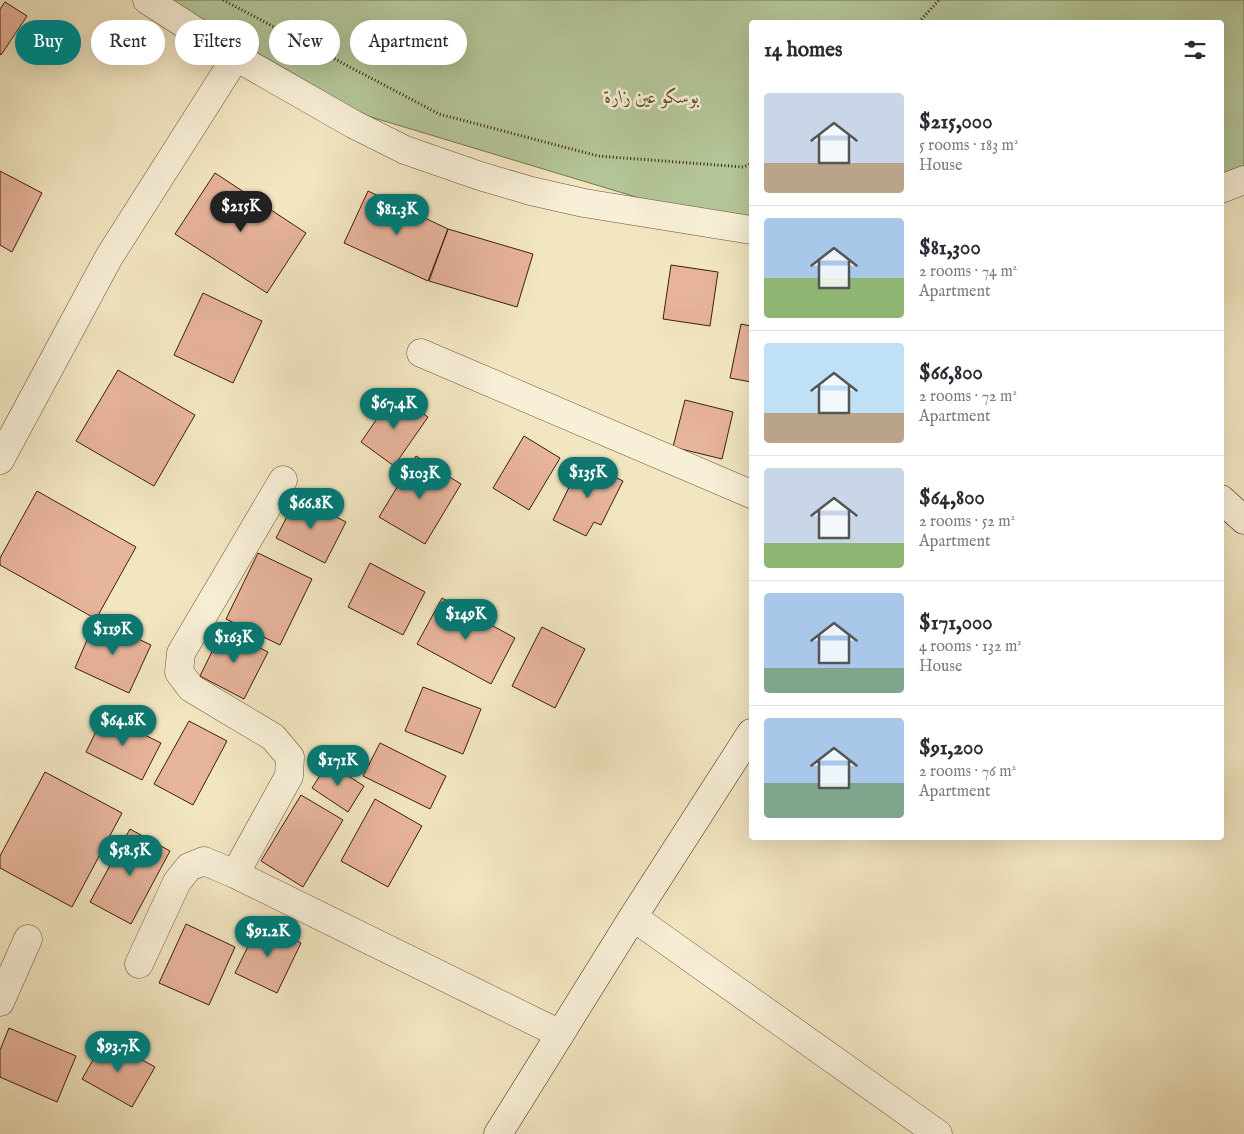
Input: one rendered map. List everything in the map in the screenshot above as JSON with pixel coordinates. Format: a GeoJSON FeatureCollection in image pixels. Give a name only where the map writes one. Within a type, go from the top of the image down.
{"type":"FeatureCollection","features":[{"type":"Feature","properties":{"kind":"street"},"geometry":{"type":"LineString","coordinates":[[147,0],[178,20]]}},
{"type":"Feature","properties":{"kind":"street"},"geometry":{"type":"LineString","coordinates":[[0,460],[109,257],[231,65]]}},
{"type":"Feature","properties":{"kind":"street"},"geometry":{"type":"LineString","coordinates":[[250,65],[353,124],[405,150],[480,176],[584,203],[749,230]]}},
{"type":"Feature","properties":{"kind":"street"},"geometry":{"type":"LineString","coordinates":[[1224,188],[1244,180]]}},
{"type":"Feature","properties":{"kind":"street"},"geometry":{"type":"LineString","coordinates":[[421,353],[749,493]]}},
{"type":"Feature","properties":{"kind":"street"},"geometry":{"type":"LineString","coordinates":[[235,874],[289,776],[290,757],[273,737],[191,688],[179,672],[181,653],[283,480]]}},
{"type":"Feature","properties":{"kind":"street"},"geometry":{"type":"LineString","coordinates":[[1224,502],[1244,520]]}},
{"type":"Feature","properties":{"kind":"street"},"geometry":{"type":"LineString","coordinates":[[498,1134],[633,916],[749,736]]}},
{"type":"Feature","properties":{"kind":"street"},"geometry":{"type":"LineString","coordinates":[[139,964],[177,882],[189,867],[204,860],[560,1034]]}},
{"type":"Feature","properties":{"kind":"street"},"geometry":{"type":"LineString","coordinates":[[633,916],[938,1134]]}},
{"type":"Feature","properties":{"kind":"street"},"geometry":{"type":"LineString","coordinates":[[0,1002],[28,939]]}},
{"type":"Feature","properties":{"kind":"path"},"geometry":{"type":"LineString","coordinates":[[223,0],[439,114],[598,156],[743,167],[749,165]]}},
{"type":"Feature","properties":{"kind":"path"},"geometry":{"type":"LineString","coordinates":[[921,20],[939,0]]}},
{"type":"Feature","properties":{"kind":"green space","name":"بوسكو عين زارة"},"geometry":{"type":"Polygon","coordinates":[[[160,0],[1244,0],[1244,191],[1224,201],[1224,20],[749,20],[749,225],[709,219],[318,101],[259,63],[259,20],[191,20],[160,0]]]}},
{"type":"Feature","properties":{"kind":"building"},"geometry":{"type":"Polygon","coordinates":[[[5,2],[27,16],[24,20],[15,20],[15,34],[1,55],[0,54],[0,9],[5,2]]]}},
{"type":"Feature","properties":{"kind":"building"},"geometry":{"type":"Polygon","coordinates":[[[0,171],[42,193],[12,252],[0,245],[0,171]]]}},
{"type":"Feature","properties":{"kind":"building"},"geometry":{"type":"Polygon","coordinates":[[[215,173],[306,233],[267,293],[175,234],[215,173]]]}},
{"type":"Feature","properties":{"kind":"building"},"geometry":{"type":"Polygon","coordinates":[[[368,191],[448,229],[428,281],[344,243],[368,191]]]}},
{"type":"Feature","properties":{"kind":"building"},"geometry":{"type":"Polygon","coordinates":[[[448,229],[533,254],[517,307],[429,281],[448,229]]]}},
{"type":"Feature","properties":{"kind":"building"},"geometry":{"type":"Polygon","coordinates":[[[671,265],[718,272],[710,326],[663,319],[671,265]]]}},
{"type":"Feature","properties":{"kind":"building"},"geometry":{"type":"Polygon","coordinates":[[[203,293],[262,321],[233,383],[174,355],[203,293]]]}},
{"type":"Feature","properties":{"kind":"building"},"geometry":{"type":"Polygon","coordinates":[[[741,324],[749,326],[749,382],[730,378],[741,324]]]}},
{"type":"Feature","properties":{"kind":"building"},"geometry":{"type":"Polygon","coordinates":[[[118,370],[195,415],[154,486],[76,441],[118,370]]]}},
{"type":"Feature","properties":{"kind":"building"},"geometry":{"type":"Polygon","coordinates":[[[394,394],[428,417],[394,466],[361,442],[394,394]]]}},
{"type":"Feature","properties":{"kind":"building"},"geometry":{"type":"Polygon","coordinates":[[[685,400],[733,412],[722,459],[673,447],[685,400]]]}},
{"type":"Feature","properties":{"kind":"building"},"geometry":{"type":"Polygon","coordinates":[[[524,436],[560,458],[529,510],[493,488],[524,436]]]}},
{"type":"Feature","properties":{"kind":"building"},"geometry":{"type":"Polygon","coordinates":[[[416,456],[461,484],[425,544],[379,517],[416,456]]]}},
{"type":"Feature","properties":{"kind":"building"},"geometry":{"type":"Polygon","coordinates":[[[582,461],[623,481],[601,525],[594,522],[586,536],[553,520],[582,461]]]}},
{"type":"Feature","properties":{"kind":"building"},"geometry":{"type":"Polygon","coordinates":[[[37,491],[136,547],[96,619],[0,565],[0,558],[37,491]]]}},
{"type":"Feature","properties":{"kind":"building"},"geometry":{"type":"Polygon","coordinates":[[[297,497],[346,522],[325,563],[276,538],[297,497]]]}},
{"type":"Feature","properties":{"kind":"building"},"geometry":{"type":"Polygon","coordinates":[[[258,553],[312,579],[280,645],[226,619],[258,553]]]}},
{"type":"Feature","properties":{"kind":"building"},"geometry":{"type":"Polygon","coordinates":[[[370,563],[425,592],[403,635],[348,607],[370,563]]]}},
{"type":"Feature","properties":{"kind":"building"},"geometry":{"type":"Polygon","coordinates":[[[442,598],[515,638],[491,684],[417,644],[442,598]]]}},
{"type":"Feature","properties":{"kind":"building"},"geometry":{"type":"Polygon","coordinates":[[[96,619],[151,645],[129,693],[75,668],[96,619]]]}},
{"type":"Feature","properties":{"kind":"building"},"geometry":{"type":"Polygon","coordinates":[[[542,627],[585,649],[555,708],[512,686],[542,627]]]}},
{"type":"Feature","properties":{"kind":"building"},"geometry":{"type":"Polygon","coordinates":[[[223,629],[268,652],[244,699],[200,676],[223,629]]]}},
{"type":"Feature","properties":{"kind":"building"},"geometry":{"type":"Polygon","coordinates":[[[423,687],[481,709],[463,754],[405,731],[423,687]]]}},
{"type":"Feature","properties":{"kind":"building"},"geometry":{"type":"Polygon","coordinates":[[[104,715],[161,743],[142,780],[86,752],[104,715]]]}},
{"type":"Feature","properties":{"kind":"building"},"geometry":{"type":"Polygon","coordinates":[[[189,721],[227,741],[193,805],[154,784],[189,721]]]}},
{"type":"Feature","properties":{"kind":"building"},"geometry":{"type":"Polygon","coordinates":[[[380,743],[446,776],[430,809],[363,776],[380,743]]]}},
{"type":"Feature","properties":{"kind":"building"},"geometry":{"type":"Polygon","coordinates":[[[328,763],[364,786],[348,812],[312,788],[328,763]]]}},
{"type":"Feature","properties":{"kind":"building"},"geometry":{"type":"Polygon","coordinates":[[[45,772],[122,813],[72,907],[0,868],[0,856],[45,772]]]}},
{"type":"Feature","properties":{"kind":"building"},"geometry":{"type":"Polygon","coordinates":[[[301,795],[343,820],[303,887],[261,861],[301,795]]]}},
{"type":"Feature","properties":{"kind":"building"},"geometry":{"type":"Polygon","coordinates":[[[375,799],[422,826],[388,887],[341,861],[375,799]]]}},
{"type":"Feature","properties":{"kind":"building"},"geometry":{"type":"Polygon","coordinates":[[[130,829],[170,851],[131,924],[90,902],[130,829]]]}},
{"type":"Feature","properties":{"kind":"building"},"geometry":{"type":"Polygon","coordinates":[[[260,922],[301,943],[277,993],[235,973],[260,922]]]}},
{"type":"Feature","properties":{"kind":"building"},"geometry":{"type":"Polygon","coordinates":[[[186,924],[235,947],[209,1005],[159,983],[186,924]]]}},
{"type":"Feature","properties":{"kind":"building"},"geometry":{"type":"Polygon","coordinates":[[[9,1028],[76,1056],[57,1102],[0,1077],[0,1050],[9,1028]]]}},
{"type":"Feature","properties":{"kind":"building"},"geometry":{"type":"Polygon","coordinates":[[[105,1039],[155,1067],[132,1107],[82,1079],[105,1039]]]}}]}
